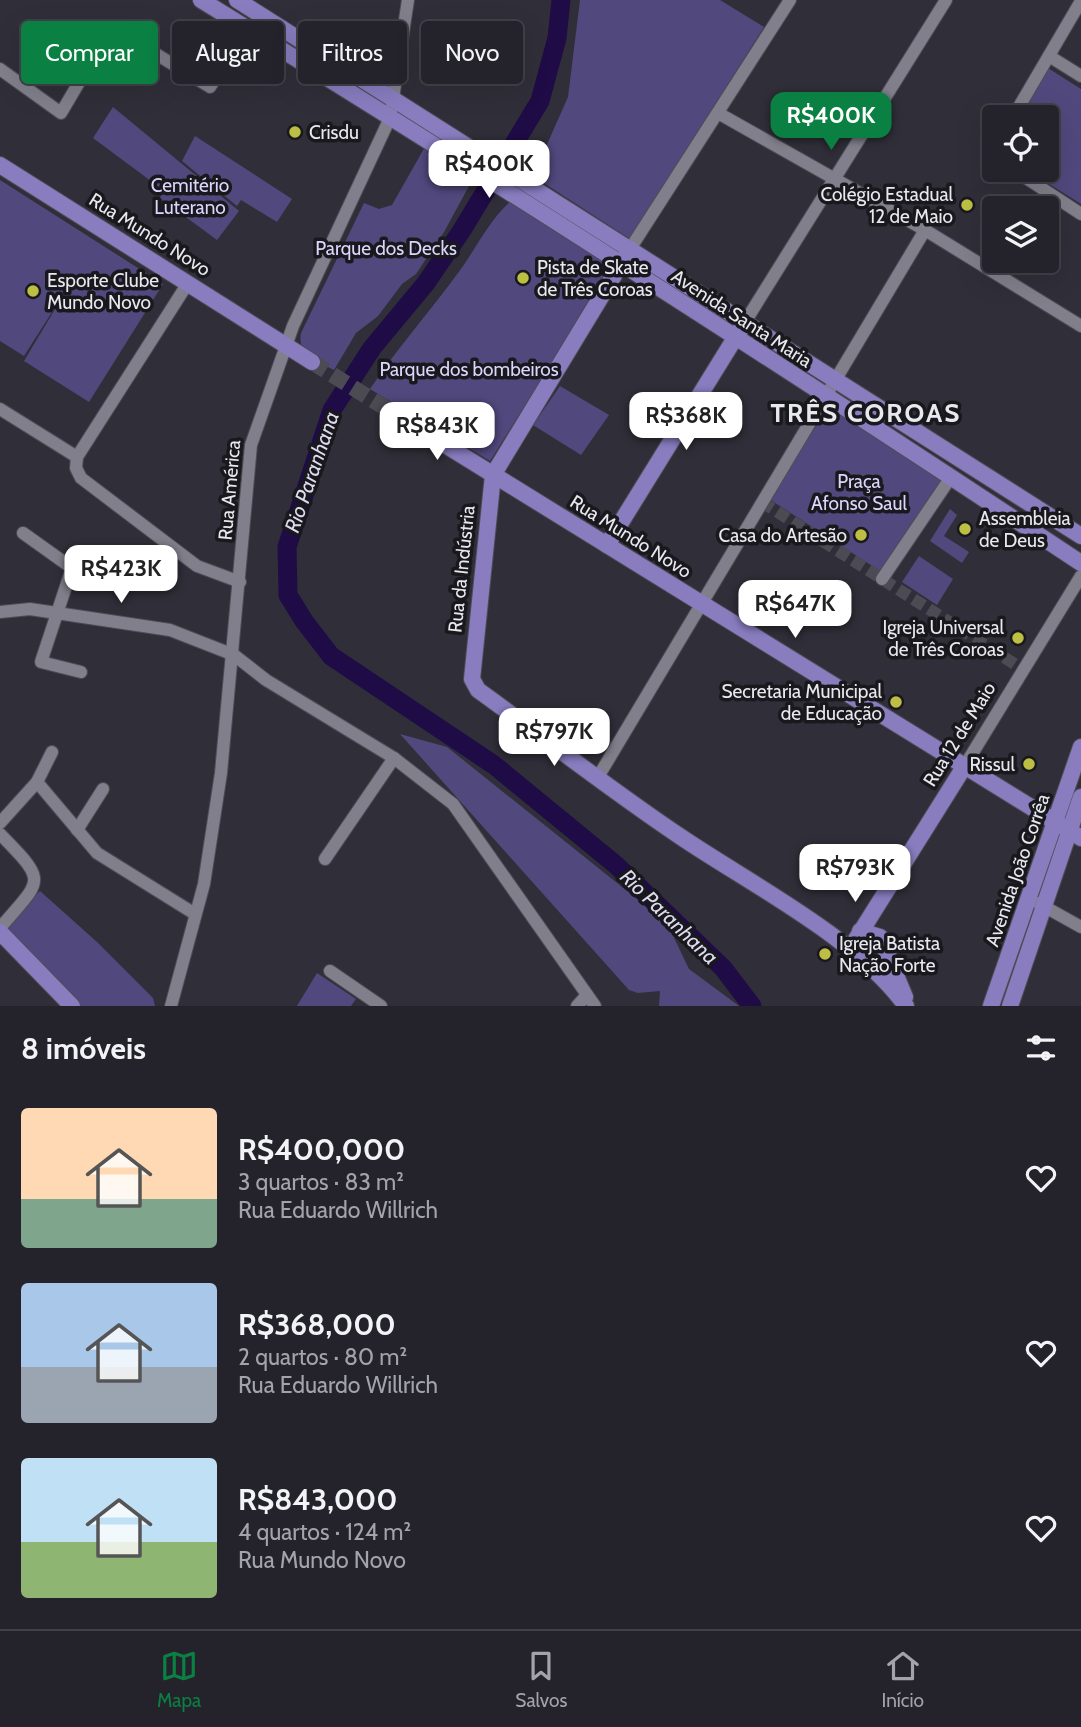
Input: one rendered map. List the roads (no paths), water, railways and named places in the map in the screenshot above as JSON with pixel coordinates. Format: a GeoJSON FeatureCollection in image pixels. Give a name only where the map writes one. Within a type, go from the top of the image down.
{"type":"FeatureCollection","features":[{"type":"Feature","properties":{"kind":"main road","name":"Avenida Santa Maria"},"geometry":{"type":"LineString","coordinates":[[201,0],[235,21]]}},
{"type":"Feature","properties":{"kind":"main road","name":"Avenida Santa Maria"},"geometry":{"type":"LineString","coordinates":[[237,0],[298,40]]}},
{"type":"Feature","properties":{"kind":"main road","name":"Avenida Santa Maria"},"geometry":{"type":"LineString","coordinates":[[336,84],[390,118],[455,149],[548,207],[630,249],[1081,536]]}},
{"type":"Feature","properties":{"kind":"main road","name":"Avenida Santa Maria"},"geometry":{"type":"LineString","coordinates":[[370,84],[393,98],[455,149]]}},
{"type":"Feature","properties":{"kind":"main road","name":"Rua Mundo Novo"},"geometry":{"type":"LineString","coordinates":[[0,165],[312,362]]}},
{"type":"Feature","properties":{"kind":"main road","name":"Avenida Santa Maria"},"geometry":{"type":"LineString","coordinates":[[548,207],[620,265],[1081,563]]}},
{"type":"Feature","properties":{"kind":"main road","name":"Rua da Indústria"},"geometry":{"type":"LineString","coordinates":[[630,249],[492,475],[472,678],[478,690],[679,836],[866,961],[907,1006]]}},
{"type":"Feature","properties":{"kind":"main road"},"geometry":{"type":"LineString","coordinates":[[607,545],[745,322]]}},
{"type":"Feature","properties":{"kind":"main road","name":"Rua Mundo Novo"},"geometry":{"type":"LineString","coordinates":[[400,418],[1076,835]]}},
{"type":"Feature","properties":{"kind":"main road"},"geometry":{"type":"LineString","coordinates":[[932,466],[943,448]]}},
{"type":"Feature","properties":{"kind":"main road"},"geometry":{"type":"LineString","coordinates":[[977,494],[988,477]]}},
{"type":"Feature","properties":{"kind":"main road","name":"Avenida João Corrêa"},"geometry":{"type":"LineString","coordinates":[[991,1006],[1081,747]]}},
{"type":"Feature","properties":{"kind":"main road","name":"Rua 12 de Maio"},"geometry":{"type":"LineString","coordinates":[[849,949],[964,767]]}},
{"type":"Feature","properties":{"kind":"main road","name":"Avenida João Corrêa"},"geometry":{"type":"LineString","coordinates":[[1010,1006],[1045,906],[1076,835],[1081,797]]}},
{"type":"Feature","properties":{"kind":"main road","name":"Rua 12 de Maio"},"geometry":{"type":"LineString","coordinates":[[866,961],[875,954],[893,878]]}},
{"type":"Feature","properties":{"kind":"main road"},"geometry":{"type":"LineString","coordinates":[[0,930],[72,1006]]}},
{"type":"Feature","properties":{"kind":"main road"},"geometry":{"type":"LineString","coordinates":[[860,931],[880,937],[907,1006]]}},
{"type":"Feature","properties":{"kind":"street","name":"Rua América"},"geometry":{"type":"LineString","coordinates":[[171,1006],[204,884],[221,773],[234,655],[251,444],[285,345],[390,118],[408,0]]}},
{"type":"Feature","properties":{"kind":"street","name":"Rua da Indústria"},"geometry":{"type":"LineString","coordinates":[[630,249],[790,0]]}},
{"type":"Feature","properties":{"kind":"street"},"geometry":{"type":"LineString","coordinates":[[745,322],[946,0]]}},
{"type":"Feature","properties":{"kind":"street"},"geometry":{"type":"LineString","coordinates":[[1020,105],[1081,1]]}},
{"type":"Feature","properties":{"kind":"street"},"geometry":{"type":"LineString","coordinates":[[0,69],[61,113],[107,35],[113,31],[120,32],[172,64]]}},
{"type":"Feature","properties":{"kind":"street"},"geometry":{"type":"LineString","coordinates":[[1049,56],[1081,76]]}},
{"type":"Feature","properties":{"kind":"street"},"geometry":{"type":"LineString","coordinates":[[718,113],[835,177],[1081,326]]}},
{"type":"Feature","properties":{"kind":"street"},"geometry":{"type":"LineString","coordinates":[[1032,182],[1081,214]]}},
{"type":"Feature","properties":{"kind":"street"},"geometry":{"type":"LineString","coordinates":[[598,777],[925,230]]}},
{"type":"Feature","properties":{"kind":"street"},"geometry":{"type":"LineString","coordinates":[[188,283],[77,457],[76,468],[81,478],[197,566],[240,582]]}},
{"type":"Feature","properties":{"kind":"street"},"geometry":{"type":"LineString","coordinates":[[0,409],[77,457]]}},
{"type":"Feature","properties":{"kind":"street"},"geometry":{"type":"LineString","coordinates":[[882,579],[951,477]]}},
{"type":"Feature","properties":{"kind":"street"},"geometry":{"type":"LineString","coordinates":[[23,533],[72,568],[41,662],[81,672]]}},
{"type":"Feature","properties":{"kind":"street","name":"Rua 12 de Maio"},"geometry":{"type":"LineString","coordinates":[[964,767],[1081,576]]}},
{"type":"Feature","properties":{"kind":"street"},"geometry":{"type":"LineString","coordinates":[[0,612],[30,609],[170,631],[234,655],[266,680],[394,758],[453,804],[595,1006]]}},
{"type":"Feature","properties":{"kind":"street"},"geometry":{"type":"LineString","coordinates":[[0,823],[37,782],[52,752]]}},
{"type":"Feature","properties":{"kind":"street"},"geometry":{"type":"LineString","coordinates":[[325,859],[394,758]]}},
{"type":"Feature","properties":{"kind":"street"},"geometry":{"type":"LineString","coordinates":[[37,782],[77,831],[110,864],[195,914]]}},
{"type":"Feature","properties":{"kind":"street"},"geometry":{"type":"LineString","coordinates":[[77,831],[103,789]]}},
{"type":"Feature","properties":{"kind":"street"},"geometry":{"type":"LineString","coordinates":[[0,834],[34,868],[36,879],[35,888],[0,930]]}},
{"type":"Feature","properties":{"kind":"street"},"geometry":{"type":"LineString","coordinates":[[1028,898],[1081,927]]}},
{"type":"Feature","properties":{"kind":"street"},"geometry":{"type":"LineString","coordinates":[[330,971],[381,1006]]}},
{"type":"Feature","properties":{"kind":"street"},"geometry":{"type":"LineString","coordinates":[[577,1006],[587,995]]}},
{"type":"Feature","properties":{"kind":"waterway","name":"Rio Paranhana"},"geometry":{"type":"LineString","coordinates":[[561,0],[557,38],[540,101],[462,230],[426,283],[372,348],[332,410],[287,547],[288,595],[331,656],[494,765],[616,865],[723,968],[752,1006]]}},
{"type":"Feature","properties":{"kind":"tunnel"},"geometry":{"type":"LineString","coordinates":[[312,362],[400,417]]}},
{"type":"Feature","properties":{"kind":"tunnel"},"geometry":{"type":"LineString","coordinates":[[762,502],[1024,670]]}},
{"type":"Feature","properties":{"kind":"place","name":"Crisdu"},"geometry":{"type":"Point","coordinates":[295,132]}},
{"type":"Feature","properties":{"kind":"place","name":"Colégio Estadual 12 de Maio"},"geometry":{"type":"Point","coordinates":[967,205]}},
{"type":"Feature","properties":{"kind":"place","name":"Pista de Skate de Três Coroas"},"geometry":{"type":"Point","coordinates":[523,278]}},
{"type":"Feature","properties":{"kind":"place","name":"Esporte Clube Mundo Novo"},"geometry":{"type":"Point","coordinates":[33,291]}},
{"type":"Feature","properties":{"kind":"place","name":"Assembleia de Deus"},"geometry":{"type":"Point","coordinates":[965,529]}},
{"type":"Feature","properties":{"kind":"place","name":"Casa do Artesão"},"geometry":{"type":"Point","coordinates":[861,535]}},
{"type":"Feature","properties":{"kind":"place","name":"Igreja Universal de Três Coroas"},"geometry":{"type":"Point","coordinates":[1018,638]}},
{"type":"Feature","properties":{"kind":"place","name":"Secretaria Municipal de Educação"},"geometry":{"type":"Point","coordinates":[896,702]}},
{"type":"Feature","properties":{"kind":"place","name":"Rissul"},"geometry":{"type":"Point","coordinates":[1029,764]}},
{"type":"Feature","properties":{"kind":"place","name":"Igreja Batista Nação Forte"},"geometry":{"type":"Point","coordinates":[825,954]}},
{"type":"Feature","properties":{"kind":"district","name":"TRÊS COROAS"},"geometry":{"type":"Point","coordinates":[866,413]}},
{"type":"Feature","properties":{"kind":"park label","name":"Cemitério Luterano"},"geometry":{"type":"Point","coordinates":[190,196]}},
{"type":"Feature","properties":{"kind":"park label","name":"Parque dos Decks"},"geometry":{"type":"Point","coordinates":[386,248]}},
{"type":"Feature","properties":{"kind":"park label","name":"Parque dos bombeiros"},"geometry":{"type":"Point","coordinates":[469,369]}},
{"type":"Feature","properties":{"kind":"park label","name":"Praça Afonso Saul"},"geometry":{"type":"Point","coordinates":[859,492]}}]}
